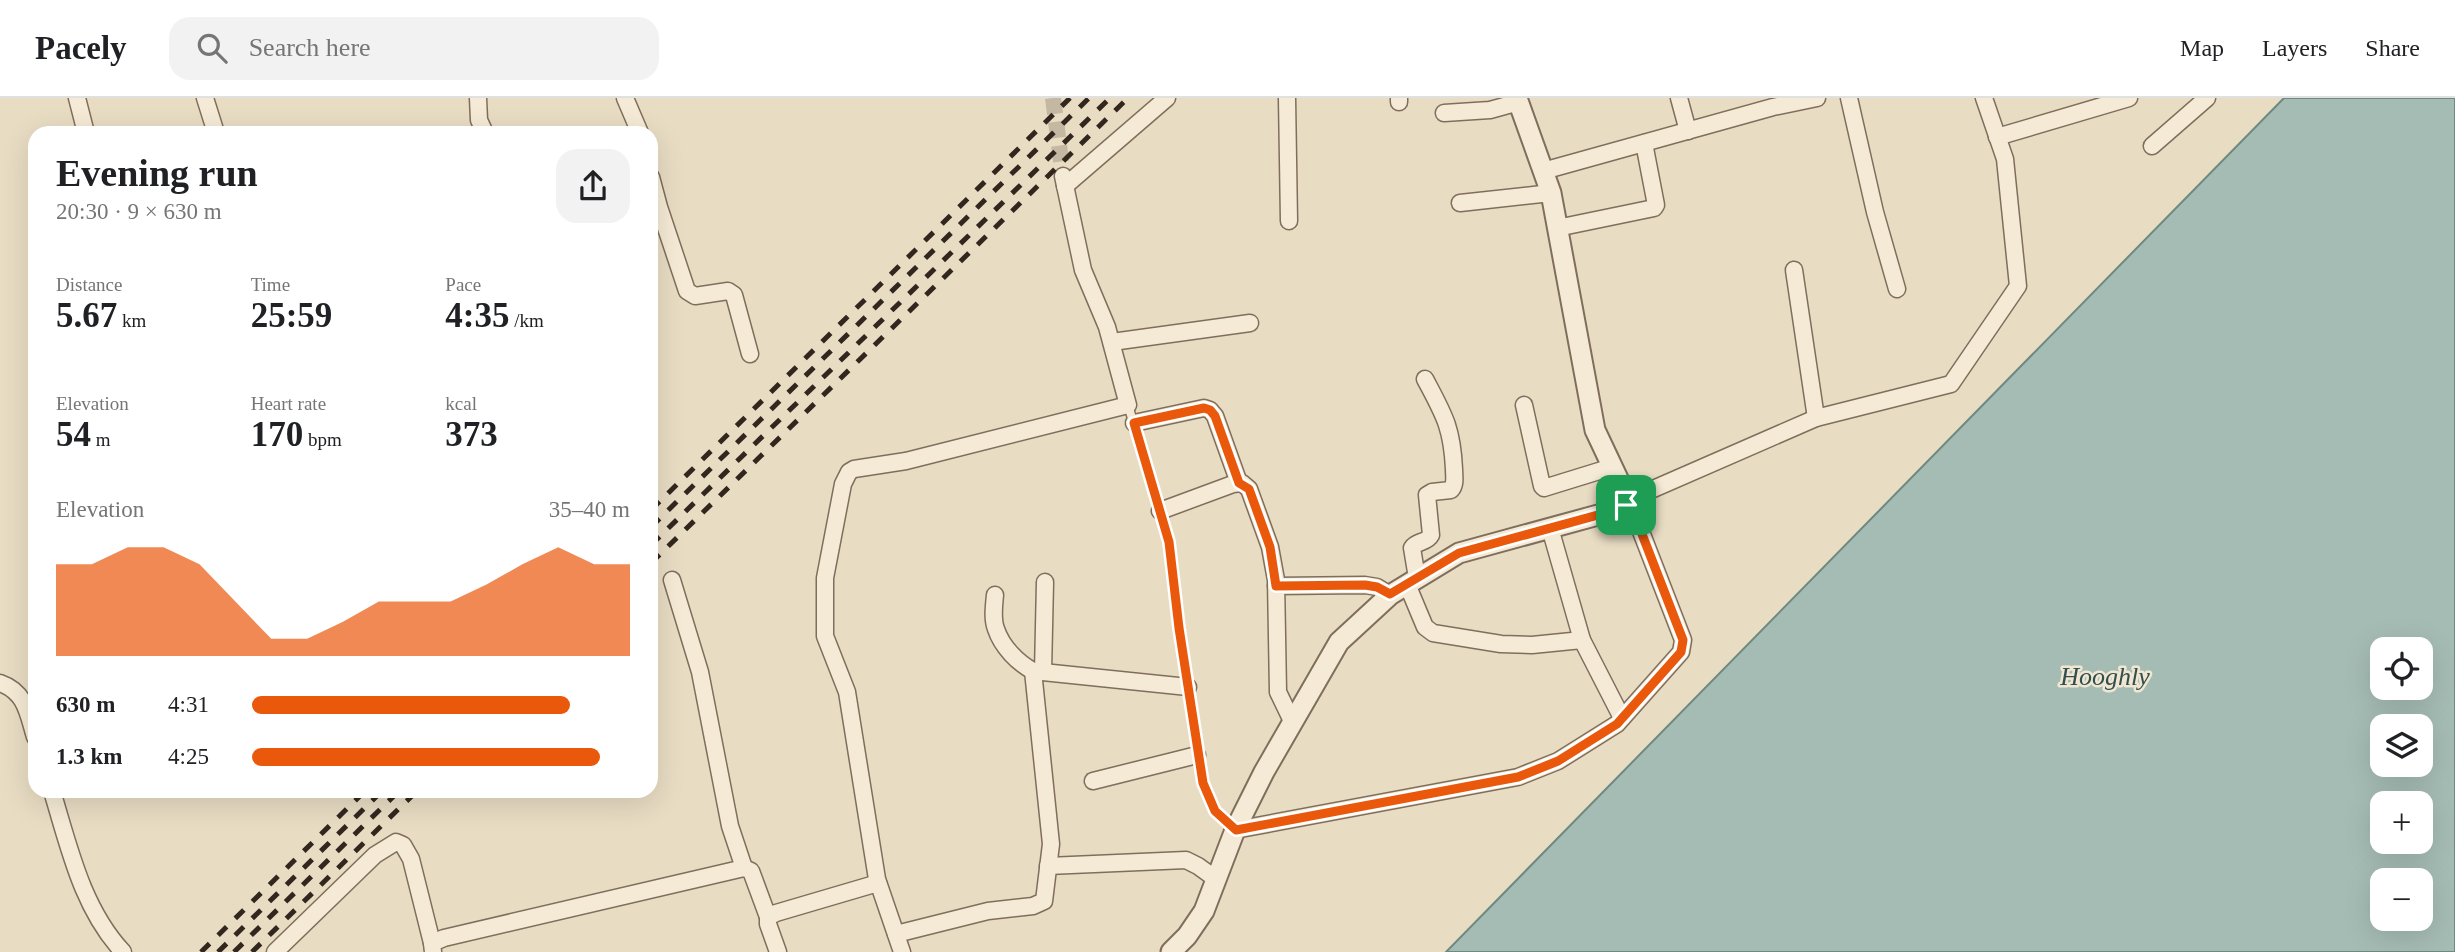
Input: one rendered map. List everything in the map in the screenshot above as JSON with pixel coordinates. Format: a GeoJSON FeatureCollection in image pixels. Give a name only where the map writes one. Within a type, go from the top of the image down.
{"type":"FeatureCollection","features":[{"type":"Feature","properties":{"kind":"street"},"geometry":{"type":"LineString","coordinates":[[77,98],[84,126]]}},
{"type":"Feature","properties":{"kind":"street"},"geometry":{"type":"LineString","coordinates":[[205,98],[214,126]]}},
{"type":"Feature","properties":{"kind":"street"},"geometry":{"type":"LineString","coordinates":[[478,98],[482,126]]}},
{"type":"Feature","properties":{"kind":"street"},"geometry":{"type":"LineString","coordinates":[[625,98],[637,126]]}},
{"type":"Feature","properties":{"kind":"street"},"geometry":{"type":"LineString","coordinates":[[902,952],[878,883],[847,692],[825,636],[825,578],[846,476],[854,469],[906,461],[1128,405],[1112,342],[1083,270],[1064,181],[1167,98]]}},
{"type":"Feature","properties":{"kind":"street"},"geometry":{"type":"LineString","coordinates":[[1287,98],[1289,221]]}},
{"type":"Feature","properties":{"kind":"street"},"geometry":{"type":"LineString","coordinates":[[1679,98],[1688,131]]}},
{"type":"Feature","properties":{"kind":"street"},"geometry":{"type":"LineString","coordinates":[[1543,171],[1787,103],[1816,98]]}},
{"type":"Feature","properties":{"kind":"street"},"geometry":{"type":"LineString","coordinates":[[1849,98],[1875,212],[1897,289]]}},
{"type":"Feature","properties":{"kind":"street"},"geometry":{"type":"LineString","coordinates":[[1171,952],[1199,920],[1236,830],[1264,772],[1339,642],[1405,586],[1459,553],[1550,528],[1627,502],[1816,418],[1951,384],[2018,286],[2005,159],[1984,98]]}},
{"type":"Feature","properties":{"kind":"street"},"geometry":{"type":"LineString","coordinates":[[1997,137],[2129,98]]}},
{"type":"Feature","properties":{"kind":"street"},"geometry":{"type":"LineString","coordinates":[[2152,146],[2207,98]]}},
{"type":"Feature","properties":{"kind":"street"},"geometry":{"type":"LineString","coordinates":[[1236,830],[1518,777],[1558,761],[1617,724],[1681,652],[1683,646],[1640,529],[1595,430],[1551,193],[1518,100],[1490,110],[1444,113]]}},
{"type":"Feature","properties":{"kind":"street"},"geometry":{"type":"LineString","coordinates":[[1558,228],[1654,208],[1656,205],[1644,143]]}},
{"type":"Feature","properties":{"kind":"street"},"geometry":{"type":"LineString","coordinates":[[1460,204],[1551,193]]}},
{"type":"Feature","properties":{"kind":"street"},"geometry":{"type":"LineString","coordinates":[[658,203],[688,291],[695,296],[728,291],[734,295],[750,354]]}},
{"type":"Feature","properties":{"kind":"street"},"geometry":{"type":"LineString","coordinates":[[1794,270],[1816,418]]}},
{"type":"Feature","properties":{"kind":"street"},"geometry":{"type":"LineString","coordinates":[[1112,342],[1250,323]]}},
{"type":"Feature","properties":{"kind":"street"},"geometry":{"type":"LineString","coordinates":[[1425,379],[1448,424],[1453,445],[1454,484],[1451,490],[1427,495],[1431,536],[1412,548],[1405,586],[1425,627],[1433,633],[1501,644],[1532,645],[1582,640]]}},
{"type":"Feature","properties":{"kind":"street"},"geometry":{"type":"LineString","coordinates":[[1524,405],[1544,488],[1612,467]]}},
{"type":"Feature","properties":{"kind":"street"},"geometry":{"type":"LineString","coordinates":[[1134,423],[1204,408],[1215,416],[1239,483],[1249,489],[1270,547],[1276,586],[1278,692],[1292,721]]}},
{"type":"Feature","properties":{"kind":"street"},"geometry":{"type":"LineString","coordinates":[[1160,511],[1239,483]]}},
{"type":"Feature","properties":{"kind":"street"},"geometry":{"type":"LineString","coordinates":[[1550,528],[1582,640],[1622,718]]}},
{"type":"Feature","properties":{"kind":"street"},"geometry":{"type":"LineString","coordinates":[[672,580],[700,672],[730,826],[744,868]]}},
{"type":"Feature","properties":{"kind":"street"},"geometry":{"type":"LineString","coordinates":[[896,934],[988,911],[1039,904],[1046,896],[1050,832],[1038,671],[1045,582]]}},
{"type":"Feature","properties":{"kind":"street"},"geometry":{"type":"LineString","coordinates":[[1276,586],[1405,586]]}},
{"type":"Feature","properties":{"kind":"street"},"geometry":{"type":"LineString","coordinates":[[995,595],[995,629],[1009,651],[1023,666],[1038,671],[1188,687]]}},
{"type":"Feature","properties":{"kind":"street"},"geometry":{"type":"LineString","coordinates":[[0,683],[27,693]]}},
{"type":"Feature","properties":{"kind":"street"},"geometry":{"type":"LineString","coordinates":[[1093,781],[1197,755]]}},
{"type":"Feature","properties":{"kind":"street"},"geometry":{"type":"LineString","coordinates":[[54,798],[78,877],[102,924],[123,952]]}},
{"type":"Feature","properties":{"kind":"street"},"geometry":{"type":"LineString","coordinates":[[275,952],[375,855],[396,842],[403,845],[411,859],[433,948],[444,938],[744,868],[751,871],[778,952]]}},
{"type":"Feature","properties":{"kind":"street"},"geometry":{"type":"LineString","coordinates":[[1048,866],[1186,860],[1216,879]]}},
{"type":"Feature","properties":{"kind":"street"},"geometry":{"type":"LineString","coordinates":[[768,917],[878,883]]}},
{"type":"Feature","properties":{"kind":"lane"},"geometry":{"type":"LineString","coordinates":[[1128,405],[1169,542],[1197,755],[1208,798],[1222,820],[1236,830]]}},
{"type":"Feature","properties":{"kind":"water","name":"Hooghly"},"geometry":{"type":"Polygon","coordinates":[[[2284,98],[2455,98],[2455,952],[1446,952],[2284,98]]]}},
{"type":"Feature","properties":{"kind":"tunnel"},"geometry":{"type":"LineString","coordinates":[[1053,98],[1063,176]]}},
{"type":"Feature","properties":{"kind":"railway"},"geometry":{"type":"LineString","coordinates":[[658,503],[1070,98]]}},
{"type":"Feature","properties":{"kind":"railway"},"geometry":{"type":"LineString","coordinates":[[658,520],[1089,98]]}},
{"type":"Feature","properties":{"kind":"railway"},"geometry":{"type":"LineString","coordinates":[[658,538],[1110,98]]}},
{"type":"Feature","properties":{"kind":"railway"},"geometry":{"type":"LineString","coordinates":[[658,556],[1128,98]]}},
{"type":"Feature","properties":{"kind":"railway"},"geometry":{"type":"LineString","coordinates":[[201,952],[358,798]]}},
{"type":"Feature","properties":{"kind":"railway"},"geometry":{"type":"LineString","coordinates":[[218,952],[375,798]]}},
{"type":"Feature","properties":{"kind":"railway"},"geometry":{"type":"LineString","coordinates":[[234,952],[392,798]]}},
{"type":"Feature","properties":{"kind":"railway"},"geometry":{"type":"LineString","coordinates":[[252,952],[410,798]]}},
{"type":"Feature","properties":{"kind":"route"},"geometry":{"type":"LineString","coordinates":[[1204,408],[1210,410],[1215,416],[1239,483],[1249,489],[1270,547],[1276,586],[1365,585],[1377,587],[1390,594],[1459,553],[1620,509],[1626,505],[1640,529],[1683,646],[1681,652],[1617,724],[1558,761],[1518,777],[1236,830],[1215,811],[1208,798],[1199,765],[1169,542],[1134,423],[1204,408]]}}]}
